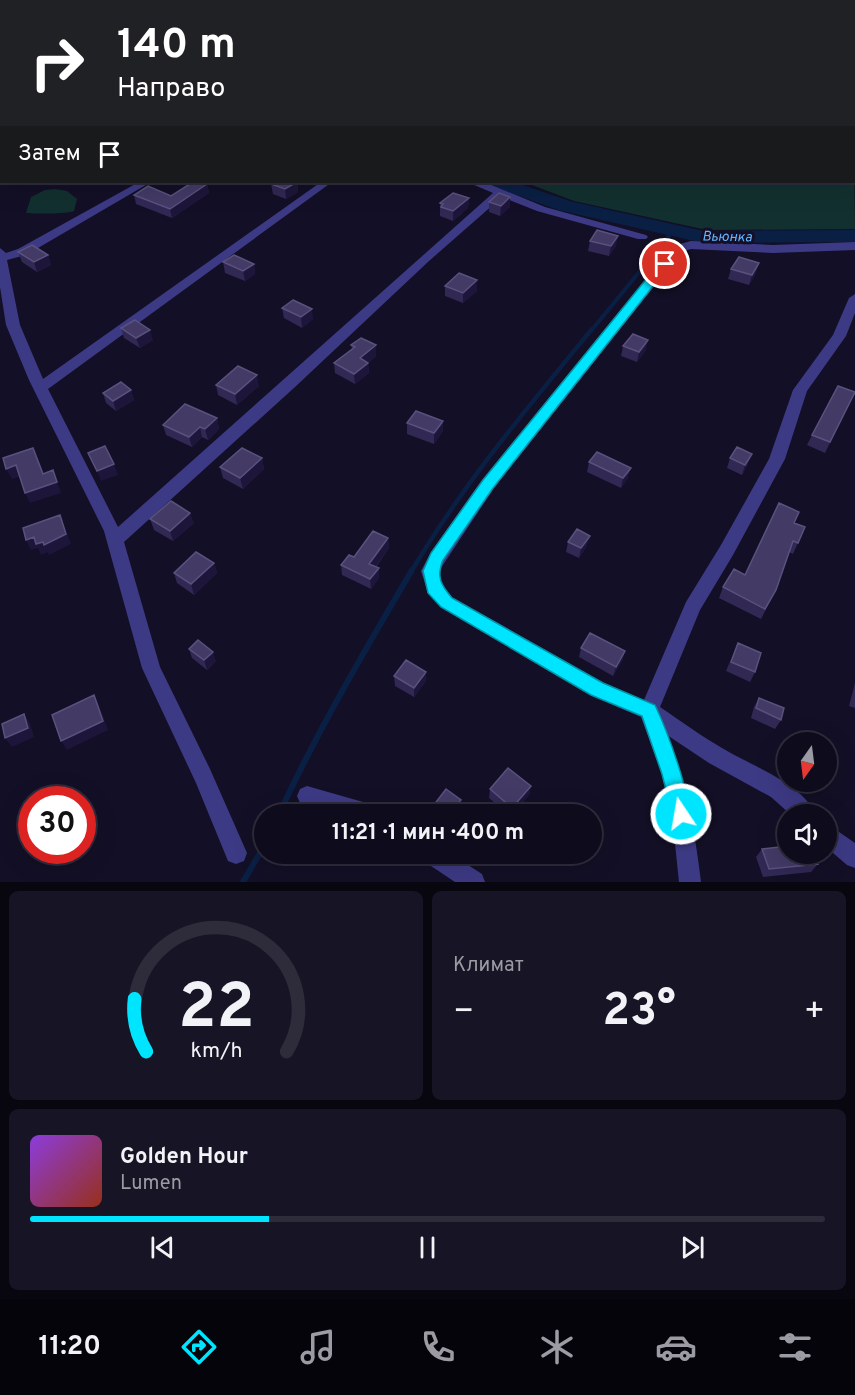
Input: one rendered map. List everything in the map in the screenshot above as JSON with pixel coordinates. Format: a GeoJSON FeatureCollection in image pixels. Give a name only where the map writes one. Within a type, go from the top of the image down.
{"type":"FeatureCollection","features":[{"type":"Feature","properties":{"kind":"street"},"geometry":{"type":"LineString","coordinates":[[144,183],[22,252],[1,255],[14,325],[40,388],[114,541],[151,668],[203,776],[236,853]]}},
{"type":"Feature","properties":{"kind":"street"},"geometry":{"type":"LineString","coordinates":[[40,388],[326,183]]}},
{"type":"Feature","properties":{"kind":"street"},"geometry":{"type":"LineString","coordinates":[[479,183],[541,209],[642,237]]}},
{"type":"Feature","properties":{"kind":"street"},"geometry":{"type":"LineString","coordinates":[[114,541],[290,384],[424,258],[501,192]]}},
{"type":"Feature","properties":{"kind":"street"},"geometry":{"type":"LineString","coordinates":[[794,804],[778,790],[716,756],[649,711],[597,689],[447,602],[434,588],[430,571],[436,557],[488,484],[677,249],[691,245],[773,249],[855,246]]}},
{"type":"Feature","properties":{"kind":"street"},"geometry":{"type":"LineString","coordinates":[[690,882],[685,834],[672,774],[649,711],[692,607],[777,459],[800,390],[839,336],[855,298]]}},
{"type":"Feature","properties":{"kind":"street"},"geometry":{"type":"LineString","coordinates":[[307,796],[335,804]]}},
{"type":"Feature","properties":{"kind":"street"},"geometry":{"type":"LineString","coordinates":[[837,842],[855,857]]}},
{"type":"Feature","properties":{"kind":"street"},"geometry":{"type":"LineString","coordinates":[[448,864],[474,882]]}},
{"type":"Feature","properties":{"kind":"green space"},"geometry":{"type":"Polygon","coordinates":[[[527,183],[854,183],[855,229],[707,230],[574,201],[527,183]]]}},
{"type":"Feature","properties":{"kind":"green space"},"geometry":{"type":"Polygon","coordinates":[[[45,190],[67,191],[77,199],[74,211],[26,213],[31,197],[45,190]]]}},
{"type":"Feature","properties":{"kind":"building"},"geometry":{"type":"Polygon","coordinates":[[[191,183],[207,184],[170,209],[134,195],[148,186],[171,196],[191,183]]]}},
{"type":"Feature","properties":{"kind":"building"},"geometry":{"type":"Polygon","coordinates":[[[273,183],[295,183],[285,189],[271,184],[273,183]]]}},
{"type":"Feature","properties":{"kind":"building"},"geometry":{"type":"Polygon","coordinates":[[[453,193],[469,198],[453,211],[441,207],[443,204],[440,203],[453,193]]]}},
{"type":"Feature","properties":{"kind":"building"},"geometry":{"type":"Polygon","coordinates":[[[499,193],[510,197],[501,206],[489,202],[499,193]]]}},
{"type":"Feature","properties":{"kind":"building"},"geometry":{"type":"Polygon","coordinates":[[[597,230],[618,236],[611,246],[590,241],[597,230]]]}},
{"type":"Feature","properties":{"kind":"building"},"geometry":{"type":"Polygon","coordinates":[[[32,245],[48,255],[34,262],[18,252],[32,245]]]}},
{"type":"Feature","properties":{"kind":"building"},"geometry":{"type":"Polygon","coordinates":[[[234,255],[254,264],[243,271],[223,262],[234,255]]]}},
{"type":"Feature","properties":{"kind":"building"},"geometry":{"type":"Polygon","coordinates":[[[739,257],[759,263],[752,275],[731,269],[739,257]]]}},
{"type":"Feature","properties":{"kind":"building"},"geometry":{"type":"Polygon","coordinates":[[[459,273],[477,280],[463,293],[445,286],[459,273]]]}},
{"type":"Feature","properties":{"kind":"building"},"geometry":{"type":"Polygon","coordinates":[[[293,300],[312,309],[301,317],[282,308],[293,300]]]}},
{"type":"Feature","properties":{"kind":"building"},"geometry":{"type":"Polygon","coordinates":[[[135,320],[150,330],[136,338],[121,328],[135,320]]]}},
{"type":"Feature","properties":{"kind":"building"},"geometry":{"type":"Polygon","coordinates":[[[633,334],[648,340],[639,352],[623,346],[633,334]]]}},
{"type":"Feature","properties":{"kind":"building"},"geometry":{"type":"Polygon","coordinates":[[[361,338],[376,345],[360,358],[368,363],[354,374],[334,363],[355,347],[351,345],[361,338]]]}},
{"type":"Feature","properties":{"kind":"building"},"geometry":{"type":"Polygon","coordinates":[[[238,366],[257,375],[235,394],[216,385],[238,366]]]}},
{"type":"Feature","properties":{"kind":"building"},"geometry":{"type":"Polygon","coordinates":[[[121,382],[131,390],[113,401],[103,393],[121,382]]]}},
{"type":"Feature","properties":{"kind":"building"},"geometry":{"type":"Polygon","coordinates":[[[838,386],[855,392],[830,442],[812,435],[838,386]]]}},
{"type":"Feature","properties":{"kind":"building"},"geometry":{"type":"Polygon","coordinates":[[[185,404],[217,418],[205,429],[200,427],[189,437],[163,425],[185,404]]]}},
{"type":"Feature","properties":{"kind":"building"},"geometry":{"type":"Polygon","coordinates":[[[416,411],[443,421],[434,433],[407,423],[416,411]]]}},
{"type":"Feature","properties":{"kind":"building"},"geometry":{"type":"Polygon","coordinates":[[[105,446],[114,464],[97,471],[88,453],[105,446]]]}},
{"type":"Feature","properties":{"kind":"building"},"geometry":{"type":"Polygon","coordinates":[[[737,447],[752,454],[745,465],[730,458],[737,447]]]}},
{"type":"Feature","properties":{"kind":"building"},"geometry":{"type":"Polygon","coordinates":[[[33,448],[43,474],[53,470],[57,482],[25,493],[16,465],[6,469],[3,458],[33,448]]]}},
{"type":"Feature","properties":{"kind":"building"},"geometry":{"type":"Polygon","coordinates":[[[242,448],[262,458],[240,478],[220,467],[242,448]]]}},
{"type":"Feature","properties":{"kind":"building"},"geometry":{"type":"Polygon","coordinates":[[[597,452],[631,468],[623,478],[589,462],[597,452]]]}},
{"type":"Feature","properties":{"kind":"building"},"geometry":{"type":"Polygon","coordinates":[[[171,501],[190,513],[170,531],[150,519],[171,501]]]}},
{"type":"Feature","properties":{"kind":"building"},"geometry":{"type":"Polygon","coordinates":[[[779,503],[799,512],[794,523],[805,527],[798,543],[793,541],[776,590],[765,609],[723,587],[734,569],[745,575],[779,503]]]}},
{"type":"Feature","properties":{"kind":"building"},"geometry":{"type":"Polygon","coordinates":[[[60,515],[66,534],[44,545],[43,542],[36,544],[34,537],[26,540],[23,528],[60,515]]]}},
{"type":"Feature","properties":{"kind":"building"},"geometry":{"type":"Polygon","coordinates":[[[577,529],[590,536],[581,548],[568,542],[577,529]]]}},
{"type":"Feature","properties":{"kind":"building"},"geometry":{"type":"Polygon","coordinates":[[[373,531],[388,538],[369,564],[379,568],[370,579],[341,565],[349,555],[354,557],[373,531]]]}},
{"type":"Feature","properties":{"kind":"building"},"geometry":{"type":"Polygon","coordinates":[[[196,552],[214,563],[191,584],[174,573],[196,552]]]}},
{"type":"Feature","properties":{"kind":"building"},"geometry":{"type":"Polygon","coordinates":[[[590,633],[625,651],[616,667],[581,648],[590,633]]]}},
{"type":"Feature","properties":{"kind":"building"},"geometry":{"type":"Polygon","coordinates":[[[198,640],[213,652],[204,660],[189,649],[198,640]]]}},
{"type":"Feature","properties":{"kind":"building"},"geometry":{"type":"Polygon","coordinates":[[[738,643],[761,653],[755,672],[731,662],[738,643]]]}},
{"type":"Feature","properties":{"kind":"building"},"geometry":{"type":"Polygon","coordinates":[[[406,660],[426,672],[414,688],[394,676],[406,660]]]}},
{"type":"Feature","properties":{"kind":"building"},"geometry":{"type":"Polygon","coordinates":[[[94,695],[103,721],[61,741],[52,715],[94,695]]]}},
{"type":"Feature","properties":{"kind":"building"},"geometry":{"type":"Polygon","coordinates":[[[759,698],[784,708],[781,720],[756,708],[759,698]]]}},
{"type":"Feature","properties":{"kind":"building"},"geometry":{"type":"Polygon","coordinates":[[[24,714],[28,728],[5,738],[2,724],[24,714]]]}},
{"type":"Feature","properties":{"kind":"building"},"geometry":{"type":"Polygon","coordinates":[[[508,768],[531,786],[515,804],[507,804],[490,789],[508,768]]]}},
{"type":"Feature","properties":{"kind":"building"},"geometry":{"type":"Polygon","coordinates":[[[446,789],[461,800],[458,804],[435,804],[446,789]]]}},
{"type":"Feature","properties":{"kind":"building"},"geometry":{"type":"Polygon","coordinates":[[[777,847],[777,864],[818,864],[769,869],[762,849],[777,847]]]}},
{"type":"Feature","properties":{"kind":"waterway","name":"Вьюнка"},"geometry":{"type":"LineString","coordinates":[[501,183],[565,206],[703,237],[855,236]]}},
{"type":"Feature","properties":{"kind":"waterway"},"geometry":{"type":"LineString","coordinates":[[591,331],[672,232]]}},
{"type":"Feature","properties":{"kind":"waterway"},"geometry":{"type":"LineString","coordinates":[[411,572],[474,477],[592,329]]}},
{"type":"Feature","properties":{"kind":"waterway"},"geometry":{"type":"LineString","coordinates":[[284,804],[326,721],[412,570]]}},
{"type":"Feature","properties":{"kind":"waterway"},"geometry":{"type":"LineString","coordinates":[[243,882],[254,863]]}},
{"type":"Feature","properties":{"kind":"route"},"geometry":{"type":"LineString","coordinates":[[665,264],[488,484],[436,557],[430,571],[434,588],[447,602],[597,689],[649,711],[672,774],[681,814]]}}]}
